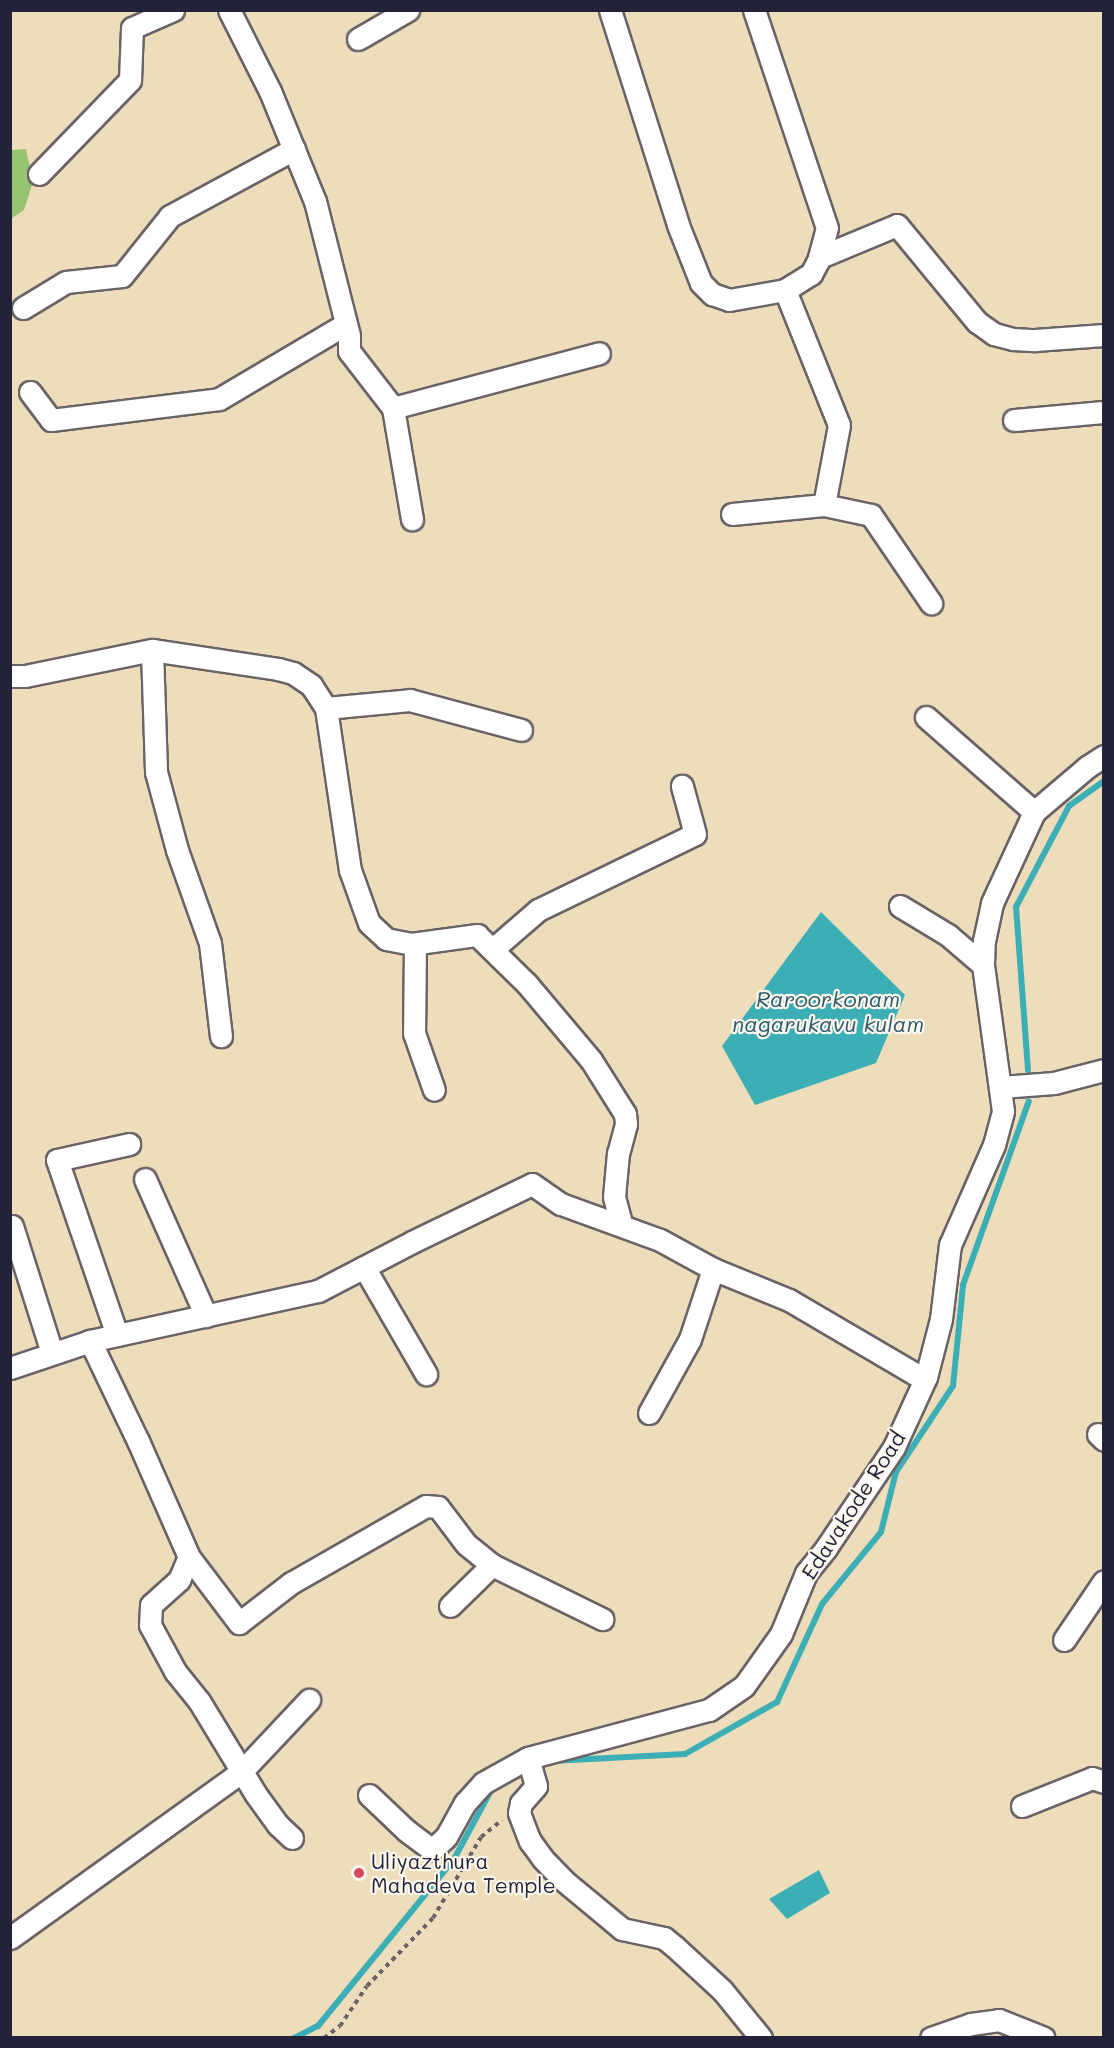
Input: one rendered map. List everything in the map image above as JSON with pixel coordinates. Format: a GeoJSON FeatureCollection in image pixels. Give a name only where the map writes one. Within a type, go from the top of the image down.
{"type":"FeatureCollection","features":[{"type":"Feature","properties":{"kind":"street"},"geometry":{"type":"LineString","coordinates":[[39,174],[130,80],[132,28],[173,10]]}},
{"type":"Feature","properties":{"kind":"street"},"geometry":{"type":"LineString","coordinates":[[229,10],[270,91],[315,201],[346,324],[350,351],[393,408],[412,519]]}},
{"type":"Feature","properties":{"kind":"street"},"geometry":{"type":"LineString","coordinates":[[358,39],[408,10]]}},
{"type":"Feature","properties":{"kind":"street"},"geometry":{"type":"LineString","coordinates":[[610,10],[678,225],[701,283],[712,294],[729,300],[785,290],[811,274],[820,257],[827,228],[754,10]]}},
{"type":"Feature","properties":{"kind":"street"},"geometry":{"type":"LineString","coordinates":[[22,308],[66,282],[122,276],[170,216],[294,149]]}},
{"type":"Feature","properties":{"kind":"street"},"geometry":{"type":"LineString","coordinates":[[820,257],[897,225],[977,322],[993,334],[1013,339],[1035,340],[1104,335]]}},
{"type":"Feature","properties":{"kind":"street"},"geometry":{"type":"LineString","coordinates":[[785,290],[839,425],[824,505]]}},
{"type":"Feature","properties":{"kind":"street"},"geometry":{"type":"LineString","coordinates":[[30,392],[51,420],[219,399],[346,324]]}},
{"type":"Feature","properties":{"kind":"street"},"geometry":{"type":"LineString","coordinates":[[393,408],[599,353]]}},
{"type":"Feature","properties":{"kind":"street"},"geometry":{"type":"LineString","coordinates":[[1014,420],[1104,412]]}},
{"type":"Feature","properties":{"kind":"street"},"geometry":{"type":"LineString","coordinates":[[732,514],[824,505],[871,515],[931,603]]}},
{"type":"Feature","properties":{"kind":"street"},"geometry":{"type":"LineString","coordinates":[[10,676],[24,676],[152,650],[267,667],[293,673],[311,685],[326,708],[350,870],[369,924],[386,939],[415,944],[443,941],[472,934],[493,949],[527,984],[591,1060],[625,1114],[626,1124],[618,1153],[614,1197],[621,1224]]}},
{"type":"Feature","properties":{"kind":"street"},"geometry":{"type":"LineString","coordinates":[[152,650],[156,772],[177,850],[210,943],[221,1036]]}},
{"type":"Feature","properties":{"kind":"street"},"geometry":{"type":"LineString","coordinates":[[326,708],[410,700],[521,730]]}},
{"type":"Feature","properties":{"kind":"street"},"geometry":{"type":"LineString","coordinates":[[926,717],[1034,813],[1087,766],[1104,756]]}},
{"type":"Feature","properties":{"kind":"street"},"geometry":{"type":"LineString","coordinates":[[493,949],[538,910],[695,834],[682,786]]}},
{"type":"Feature","properties":{"kind":"street","name":"Edavakode Road"},"geometry":{"type":"LineString","coordinates":[[369,1795],[407,1831],[432,1850],[446,1837],[465,1803],[483,1783],[529,1761],[709,1710],[744,1686],[781,1634],[806,1573],[826,1548],[894,1447],[926,1377],[941,1318],[950,1245],[994,1145],[1003,1111],[983,965],[984,941],[992,903],[1034,813]]}},
{"type":"Feature","properties":{"kind":"street"},"geometry":{"type":"LineString","coordinates":[[900,906],[948,935],[983,965]]}},
{"type":"Feature","properties":{"kind":"street"},"geometry":{"type":"LineString","coordinates":[[415,944],[414,1033],[434,1090]]}},
{"type":"Feature","properties":{"kind":"street"},"geometry":{"type":"LineString","coordinates":[[1001,1087],[1054,1083],[1104,1070]]}},
{"type":"Feature","properties":{"kind":"street"},"geometry":{"type":"LineString","coordinates":[[117,1335],[57,1160],[129,1144]]}},
{"type":"Feature","properties":{"kind":"street"},"geometry":{"type":"LineString","coordinates":[[145,1179],[206,1316]]}},
{"type":"Feature","properties":{"kind":"street"},"geometry":{"type":"LineString","coordinates":[[10,1368],[90,1341],[318,1291],[532,1184],[561,1204],[660,1239],[713,1269],[789,1300],[915,1374],[926,1377]]}},
{"type":"Feature","properties":{"kind":"street"},"geometry":{"type":"LineString","coordinates":[[12,1226],[52,1353]]}},
{"type":"Feature","properties":{"kind":"street"},"geometry":{"type":"LineString","coordinates":[[364,1267],[426,1374]]}},
{"type":"Feature","properties":{"kind":"street"},"geometry":{"type":"LineString","coordinates":[[649,1413],[690,1339],[713,1269]]}},
{"type":"Feature","properties":{"kind":"street"},"geometry":{"type":"LineString","coordinates":[[90,1341],[138,1441],[189,1557],[238,1623],[291,1583],[426,1506],[438,1507],[466,1544],[492,1565],[602,1619]]}},
{"type":"Feature","properties":{"kind":"street"},"geometry":{"type":"LineString","coordinates":[[189,1557],[179,1580],[151,1605],[150,1625],[175,1671],[199,1701],[255,1793],[278,1825],[292,1838]]}},
{"type":"Feature","properties":{"kind":"street"},"geometry":{"type":"LineString","coordinates":[[450,1606],[492,1565]]}},
{"type":"Feature","properties":{"kind":"street"},"geometry":{"type":"LineString","coordinates":[[1064,1640],[1104,1581]]}},
{"type":"Feature","properties":{"kind":"street"},"geometry":{"type":"LineString","coordinates":[[10,1938],[242,1771],[309,1700]]}},
{"type":"Feature","properties":{"kind":"street"},"geometry":{"type":"LineString","coordinates":[[529,1761],[536,1786],[521,1803],[519,1813],[530,1841],[563,1880],[622,1929],[664,1938],[674,1946],[722,1990],[761,2037]]}},
{"type":"Feature","properties":{"kind":"street"},"geometry":{"type":"LineString","coordinates":[[1022,1806],[1092,1778],[1104,1782]]}},
{"type":"Feature","properties":{"kind":"street"},"geometry":{"type":"LineString","coordinates":[[931,2037],[971,2024],[999,2020],[1044,2037]]}},
{"type":"Feature","properties":{"kind":"path"},"geometry":{"type":"LineString","coordinates":[[324,2037],[340,2026],[367,1986],[433,1918],[481,1837],[521,1803]]}},
{"type":"Feature","properties":{"kind":"green space"},"geometry":{"type":"Polygon","coordinates":[[[26,149],[33,182],[24,210],[11,219],[11,150],[26,149]]]}},
{"type":"Feature","properties":{"kind":"water","name":"Raroorkonam nagarukavu kulam"},"geometry":{"type":"Polygon","coordinates":[[[821,912],[905,995],[876,1063],[755,1105],[722,1046],[821,912]]]}},
{"type":"Feature","properties":{"kind":"water"},"geometry":{"type":"Polygon","coordinates":[[[819,1870],[830,1893],[787,1919],[769,1899],[819,1870]]]}},
{"type":"Feature","properties":{"kind":"waterway"},"geometry":{"type":"LineString","coordinates":[[1028,1070],[1016,907],[1069,806],[1104,781]]}},
{"type":"Feature","properties":{"kind":"waterway"},"geometry":{"type":"LineString","coordinates":[[552,1761],[685,1754],[777,1702],[822,1604],[881,1532],[896,1472],[953,1386],[963,1285],[1029,1101]]}},
{"type":"Feature","properties":{"kind":"waterway"},"geometry":{"type":"LineString","coordinates":[[294,2038],[318,2026],[454,1859],[496,1785]]}},
{"type":"Feature","properties":{"kind":"place","name":"Uliyazthura Mahadeva Temple"},"geometry":{"type":"Point","coordinates":[359,1873]}}]}
